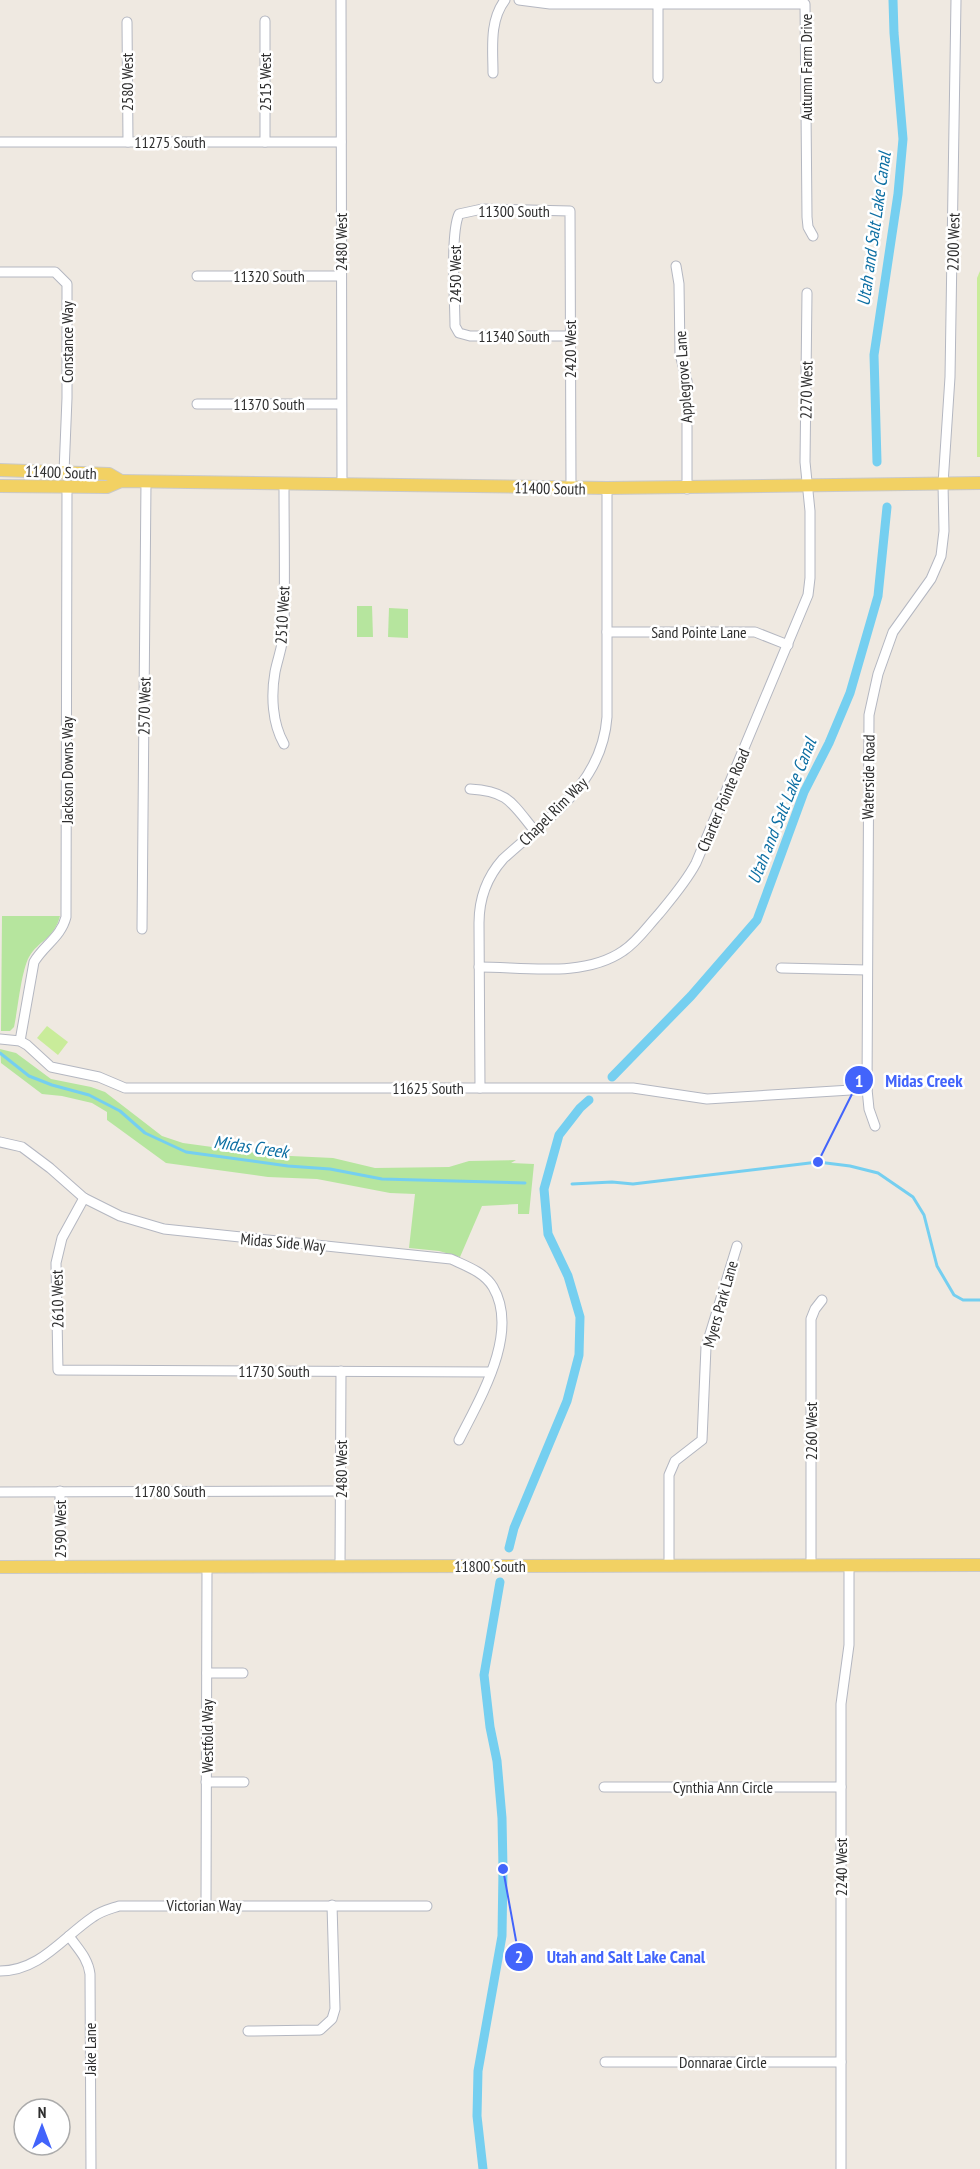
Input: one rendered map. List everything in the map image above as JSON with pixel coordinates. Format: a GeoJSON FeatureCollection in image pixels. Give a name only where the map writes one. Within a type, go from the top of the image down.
{"type":"FeatureCollection","features":[{"type":"Feature","properties":{"kind":"main road","name":"11400 South"},"geometry":{"type":"LineString","coordinates":[[0,470],[109,474],[121,481]]}},
{"type":"Feature","properties":{"kind":"main road","name":"11400 South"},"geometry":{"type":"LineString","coordinates":[[0,486],[107,487],[121,481],[687,489],[980,483]]}},
{"type":"Feature","properties":{"kind":"main road","name":"11800 South"},"geometry":{"type":"LineString","coordinates":[[0,1567],[980,1565]]}},
{"type":"Feature","properties":{"kind":"street","name":"2480 West"},"geometry":{"type":"LineString","coordinates":[[341,0],[342,484]]}},
{"type":"Feature","properties":{"kind":"street"},"geometry":{"type":"LineString","coordinates":[[493,73],[494,27],[506,0]]}},
{"type":"Feature","properties":{"kind":"street","name":"Autumn Farm Drive"},"geometry":{"type":"LineString","coordinates":[[519,0],[550,4],[805,4],[807,217],[808,227],[813,236]]}},
{"type":"Feature","properties":{"kind":"street","name":"2200 West"},"geometry":{"type":"LineString","coordinates":[[943,484],[950,377],[956,0]]}},
{"type":"Feature","properties":{"kind":"street"},"geometry":{"type":"LineString","coordinates":[[658,4],[658,78]]}},
{"type":"Feature","properties":{"kind":"street","name":"2515 West"},"geometry":{"type":"LineString","coordinates":[[265,21],[265,142]]}},
{"type":"Feature","properties":{"kind":"street","name":"2580 West"},"geometry":{"type":"LineString","coordinates":[[127,22],[128,142]]}},
{"type":"Feature","properties":{"kind":"street","name":"11275 South"},"geometry":{"type":"LineString","coordinates":[[0,142],[341,142]]}},
{"type":"Feature","properties":{"kind":"street","name":"11300 South"},"geometry":{"type":"LineString","coordinates":[[459,214],[482,209],[570,211]]}},
{"type":"Feature","properties":{"kind":"street","name":"2420 West"},"geometry":{"type":"LineString","coordinates":[[570,211],[571,488]]}},
{"type":"Feature","properties":{"kind":"street","name":"2450 West"},"geometry":{"type":"LineString","coordinates":[[459,214],[456,223],[455,256],[455,326],[459,333]]}},
{"type":"Feature","properties":{"kind":"street","name":"Applegrove Lane"},"geometry":{"type":"LineString","coordinates":[[676,266],[679,284],[680,354],[687,381],[687,489]]}},
{"type":"Feature","properties":{"kind":"street","name":"Constance Way"},"geometry":{"type":"LineString","coordinates":[[0,272],[55,272],[67,284],[67,398],[64,472]]}},
{"type":"Feature","properties":{"kind":"street","name":"11320 South"},"geometry":{"type":"LineString","coordinates":[[197,276],[341,276]]}},
{"type":"Feature","properties":{"kind":"street","name":"2270 West"},"geometry":{"type":"LineString","coordinates":[[807,293],[805,462],[807,486]]}},
{"type":"Feature","properties":{"kind":"street","name":"11340 South"},"geometry":{"type":"LineString","coordinates":[[459,333],[470,336],[570,336]]}},
{"type":"Feature","properties":{"kind":"street","name":"11370 South"},"geometry":{"type":"LineString","coordinates":[[197,404],[341,404]]}},
{"type":"Feature","properties":{"kind":"street","name":"2570 West"},"geometry":{"type":"LineString","coordinates":[[142,929],[146,482]]}},
{"type":"Feature","properties":{"kind":"street","name":"2510 West"},"geometry":{"type":"LineString","coordinates":[[284,484],[284,628],[274,691],[275,721],[284,744]]}},
{"type":"Feature","properties":{"kind":"street","name":"Waterside Road"},"geometry":{"type":"LineString","coordinates":[[875,1126],[869,1109],[867,1089],[869,715],[878,674],[893,632],[931,579],[941,556],[944,531],[943,484]]}},
{"type":"Feature","properties":{"kind":"street","name":"Charter Pointe Road"},"geometry":{"type":"LineString","coordinates":[[479,967],[583,967],[614,957],[641,934],[691,873],[806,603],[809,587],[810,507],[807,486]]}},
{"type":"Feature","properties":{"kind":"street","name":"Jackson Downs Way"},"geometry":{"type":"LineString","coordinates":[[20,1041],[34,962],[60,932],[66,917],[67,487]]}},
{"type":"Feature","properties":{"kind":"street","name":"Chapel Rim Way"},"geometry":{"type":"LineString","coordinates":[[480,1088],[479,914],[485,888],[498,866],[577,790],[590,774],[600,755],[605,736],[607,717],[607,489]]}},
{"type":"Feature","properties":{"kind":"street","name":"Sand Pointe Lane"},"geometry":{"type":"LineString","coordinates":[[607,633],[755,632],[788,645]]}},
{"type":"Feature","properties":{"kind":"street"},"geometry":{"type":"LineString","coordinates":[[470,789],[490,790],[501,795],[510,801],[534,830]]}},
{"type":"Feature","properties":{"kind":"street"},"geometry":{"type":"LineString","coordinates":[[781,968],[867,970]]}},
{"type":"Feature","properties":{"kind":"street"},"geometry":{"type":"LineString","coordinates":[[0,1039],[20,1041]]}},
{"type":"Feature","properties":{"kind":"street","name":"11625 South"},"geometry":{"type":"LineString","coordinates":[[20,1041],[51,1067],[99,1077],[125,1088],[644,1088],[707,1099],[867,1089]]}},
{"type":"Feature","properties":{"kind":"street","name":"Midas Side Way"},"geometry":{"type":"LineString","coordinates":[[0,1142],[22,1147],[84,1198],[120,1216],[164,1229],[451,1259],[477,1271],[492,1287],[496,1297],[500,1308],[502,1336],[483,1393],[459,1440]]}},
{"type":"Feature","properties":{"kind":"street","name":"2610 West"},"geometry":{"type":"LineString","coordinates":[[58,1370],[56,1263],[62,1238],[84,1198]]}},
{"type":"Feature","properties":{"kind":"street","name":"Myers Park Lane"},"geometry":{"type":"LineString","coordinates":[[669,1565],[669,1475],[675,1461],[702,1440],[706,1347],[737,1246]]}},
{"type":"Feature","properties":{"kind":"street","name":"2260 West"},"geometry":{"type":"LineString","coordinates":[[810,1566],[811,1320],[822,1300]]}},
{"type":"Feature","properties":{"kind":"street","name":"11730 South"},"geometry":{"type":"LineString","coordinates":[[58,1370],[491,1372]]}},
{"type":"Feature","properties":{"kind":"street","name":"2480 West"},"geometry":{"type":"LineString","coordinates":[[340,1566],[341,1371]]}},
{"type":"Feature","properties":{"kind":"street","name":"2590 West"},"geometry":{"type":"LineString","coordinates":[[60,1491],[60,1567]]}},
{"type":"Feature","properties":{"kind":"street","name":"11780 South"},"geometry":{"type":"LineString","coordinates":[[0,1492],[341,1491]]}},
{"type":"Feature","properties":{"kind":"street","name":"2240 West"},"geometry":{"type":"LineString","coordinates":[[841,2169],[841,1704],[849,1645],[849,1566]]}},
{"type":"Feature","properties":{"kind":"street","name":"Westfold Way"},"geometry":{"type":"LineString","coordinates":[[206,1905],[207,1567]]}},
{"type":"Feature","properties":{"kind":"street"},"geometry":{"type":"LineString","coordinates":[[207,1673],[243,1673]]}},
{"type":"Feature","properties":{"kind":"street"},"geometry":{"type":"LineString","coordinates":[[206,1782],[243,1782]]}},
{"type":"Feature","properties":{"kind":"street","name":"Cynthia Ann Circle"},"geometry":{"type":"LineString","coordinates":[[604,1787],[841,1787]]}},
{"type":"Feature","properties":{"kind":"street"},"geometry":{"type":"LineString","coordinates":[[248,2031],[320,2030],[332,2019],[334,2009],[332,1905]]}},
{"type":"Feature","properties":{"kind":"street","name":"Victorian Way"},"geometry":{"type":"LineString","coordinates":[[0,1971],[28,1965],[44,1957],[93,1917],[119,1906],[427,1906]]}},
{"type":"Feature","properties":{"kind":"street","name":"Jake Lane"},"geometry":{"type":"LineString","coordinates":[[69,1936],[89,1964],[90,1974],[91,2169]]}},
{"type":"Feature","properties":{"kind":"street","name":"Donnarae Circle"},"geometry":{"type":"LineString","coordinates":[[605,2062],[841,2062]]}},
{"type":"Feature","properties":{"kind":"green space"},"geometry":{"type":"Polygon","coordinates":[[[980,271],[980,457],[977,457],[977,278],[980,271]]]}},
{"type":"Feature","properties":{"kind":"green space"},"geometry":{"type":"Polygon","coordinates":[[[357,606],[372,606],[373,637],[357,637],[357,606]]]}},
{"type":"Feature","properties":{"kind":"green space"},"geometry":{"type":"Polygon","coordinates":[[[389,608],[408,609],[408,638],[388,637],[389,608]]]}},
{"type":"Feature","properties":{"kind":"green space"},"geometry":{"type":"Polygon","coordinates":[[[2,916],[60,916],[54,930],[29,957],[22,981],[14,1027],[10,1031],[1,1031],[2,916]]]}},
{"type":"Feature","properties":{"kind":"green space"},"geometry":{"type":"Polygon","coordinates":[[[47,1026],[68,1042],[58,1055],[37,1038],[47,1026]]]}},
{"type":"Feature","properties":{"kind":"green space"},"geometry":{"type":"Polygon","coordinates":[[[0,1049],[16,1053],[51,1079],[105,1092],[162,1136],[183,1143],[270,1155],[333,1158],[375,1168],[449,1167],[469,1161],[516,1160],[511,1163],[534,1164],[529,1214],[518,1214],[518,1204],[482,1206],[460,1257],[439,1251],[409,1248],[415,1194],[390,1193],[317,1179],[268,1177],[166,1163],[107,1120],[107,1112],[92,1103],[42,1094],[1,1063],[0,1049]]]}},
{"type":"Feature","properties":{"kind":"waterway","name":"Utah and Salt Lake Canal"},"geometry":{"type":"LineString","coordinates":[[877,462],[874,355],[898,194],[903,139],[893,0]]}},
{"type":"Feature","properties":{"kind":"waterway","name":"Utah and Salt Lake Canal"},"geometry":{"type":"LineString","coordinates":[[612,1077],[691,996],[757,920],[804,792],[829,743],[850,693],[878,596],[887,507]]}},
{"type":"Feature","properties":{"kind":"waterway","name":"Midas Creek"},"geometry":{"type":"LineString","coordinates":[[0,1053],[29,1076],[89,1095],[120,1111],[145,1133],[186,1152],[288,1166],[330,1169],[382,1179],[525,1183]]}},
{"type":"Feature","properties":{"kind":"waterway","name":"Utah and Salt Lake Canal"},"geometry":{"type":"LineString","coordinates":[[509,1548],[514,1528],[567,1401],[579,1355],[580,1317],[568,1276],[548,1234],[544,1189],[559,1135],[589,1100]]}},
{"type":"Feature","properties":{"kind":"waterway","name":"Midas Creek"},"geometry":{"type":"LineString","coordinates":[[572,1184],[612,1182],[633,1184],[818,1162],[850,1166],[878,1173],[913,1197],[924,1215],[937,1266],[954,1295],[963,1300],[980,1300]]}},
{"type":"Feature","properties":{"kind":"waterway","name":"Utah and Salt Lake Canal"},"geometry":{"type":"LineString","coordinates":[[483,2169],[477,2116],[478,2071],[502,1936],[503,1869],[502,1818],[497,1761],[490,1727],[484,1675],[500,1582]]}},
{"type":"Feature","properties":{"kind":"place","name":"Midas Creek"},"geometry":{"type":"Point","coordinates":[818,1162]}},
{"type":"Feature","properties":{"kind":"place","name":"Utah and Salt Lake Canal"},"geometry":{"type":"Point","coordinates":[503,1869]}}]}
